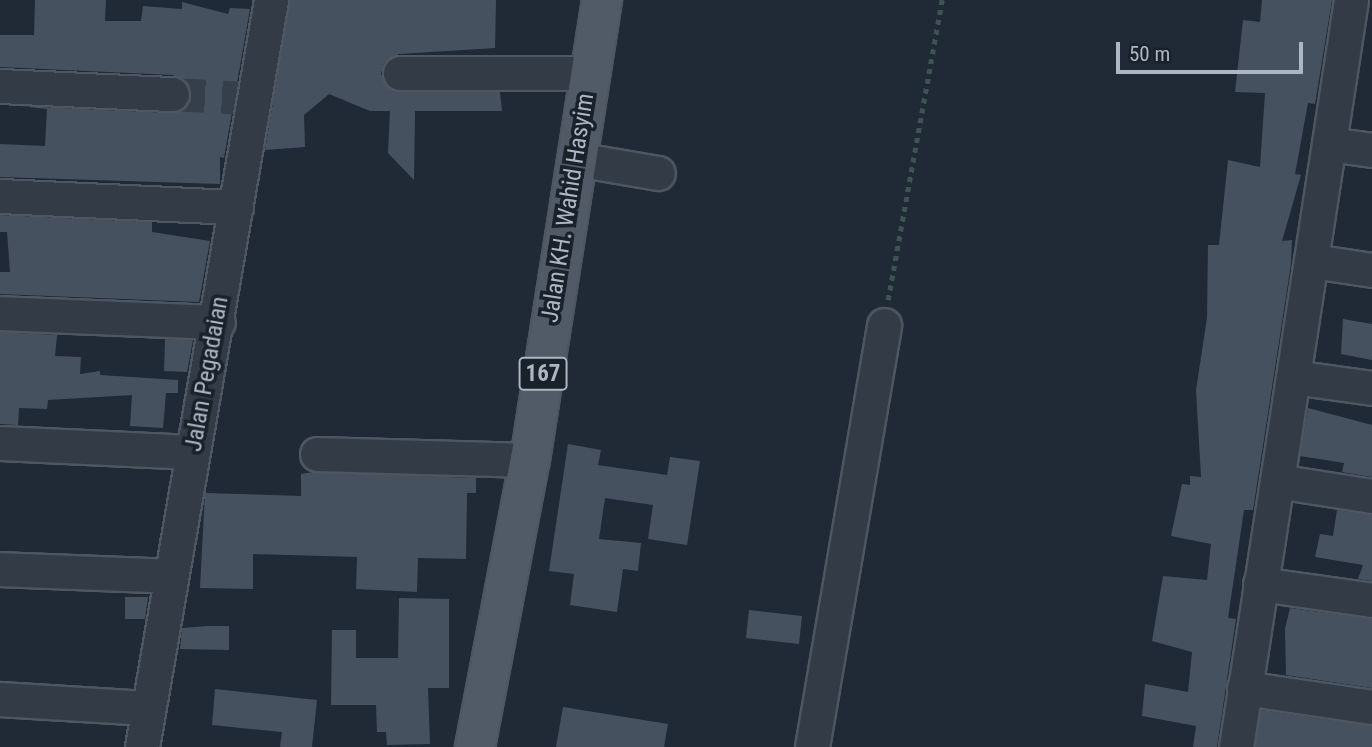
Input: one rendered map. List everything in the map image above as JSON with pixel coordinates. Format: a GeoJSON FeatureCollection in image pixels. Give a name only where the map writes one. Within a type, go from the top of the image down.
{"type":"FeatureCollection","features":[{"type":"Feature","properties":{"kind":"main road","name":"Jalan KH. Wahid Hasyim"},"geometry":{"type":"LineString","coordinates":[[475,747],[530,460],[602,0]]}},
{"type":"Feature","properties":{"kind":"street","name":"Jalan Pegadaian"},"geometry":{"type":"LineString","coordinates":[[142,747],[218,322],[263,1]]}},
{"type":"Feature","properties":{"kind":"street"},"geometry":{"type":"LineString","coordinates":[[1236,747],[1329,144],[1357,15]]}},
{"type":"Feature","properties":{"kind":"street"},"geometry":{"type":"LineString","coordinates":[[400,73],[589,73]]}},
{"type":"Feature","properties":{"kind":"street"},"geometry":{"type":"LineString","coordinates":[[0,86],[172,94]]}},
{"type":"Feature","properties":{"kind":"street"},"geometry":{"type":"LineString","coordinates":[[1329,144],[1372,150]]}},
{"type":"Feature","properties":{"kind":"street"},"geometry":{"type":"LineString","coordinates":[[576,159],[658,173]]}},
{"type":"Feature","properties":{"kind":"street"},"geometry":{"type":"LineString","coordinates":[[0,196],[236,207]]}},
{"type":"Feature","properties":{"kind":"street"},"geometry":{"type":"LineString","coordinates":[[1312,261],[1372,270]]}},
{"type":"Feature","properties":{"kind":"street"},"geometry":{"type":"LineString","coordinates":[[0,313],[218,322]]}},
{"type":"Feature","properties":{"kind":"street"},"geometry":{"type":"LineString","coordinates":[[812,747],[884,325]]}},
{"type":"Feature","properties":{"kind":"street"},"geometry":{"type":"LineString","coordinates":[[1293,377],[1372,388]]}},
{"type":"Feature","properties":{"kind":"street"},"geometry":{"type":"LineString","coordinates":[[0,443],[193,452]]}},
{"type":"Feature","properties":{"kind":"street"},"geometry":{"type":"LineString","coordinates":[[317,454],[530,460]]}},
{"type":"Feature","properties":{"kind":"street"},"geometry":{"type":"LineString","coordinates":[[1277,481],[1372,496]]}},
{"type":"Feature","properties":{"kind":"street"},"geometry":{"type":"LineString","coordinates":[[0,569],[171,576]]}},
{"type":"Feature","properties":{"kind":"street"},"geometry":{"type":"LineString","coordinates":[[1261,584],[1372,600]]}},
{"type":"Feature","properties":{"kind":"street"},"geometry":{"type":"LineString","coordinates":[[1244,688],[1372,707]]}},
{"type":"Feature","properties":{"kind":"street"},"geometry":{"type":"LineString","coordinates":[[0,699],[147,708]]}},
{"type":"Feature","properties":{"kind":"path"},"geometry":{"type":"LineString","coordinates":[[884,325],[942,0]]}},
{"type":"Feature","properties":{"kind":"building"},"geometry":{"type":"Polygon","coordinates":[[[35,0],[106,0],[105,21],[141,21],[143,6],[182,9],[182,2],[228,14],[230,8],[250,9],[224,158],[220,157],[220,184],[0,177],[0,144],[45,146],[47,109],[19,106],[171,113],[181,111],[191,96],[189,85],[173,75],[0,67],[0,35],[34,35],[35,0]]]}},
{"type":"Feature","properties":{"kind":"building"},"geometry":{"type":"Polygon","coordinates":[[[290,0],[496,0],[495,48],[399,54],[384,63],[381,74],[390,89],[399,92],[500,92],[502,111],[415,111],[414,180],[388,153],[390,111],[370,111],[329,94],[304,115],[305,147],[265,150],[290,0]]]}},
{"type":"Feature","properties":{"kind":"building"},"geometry":{"type":"Polygon","coordinates":[[[1262,0],[1332,0],[1315,104],[1308,103],[1295,174],[1301,175],[1282,241],[1292,240],[1291,264],[1253,510],[1244,510],[1228,618],[1236,619],[1217,747],[1193,747],[1196,726],[1142,716],[1145,684],[1188,692],[1192,652],[1152,641],[1163,576],[1207,580],[1211,544],[1171,536],[1182,484],[1190,485],[1190,476],[1201,477],[1196,390],[1207,318],[1208,245],[1219,245],[1228,160],[1260,167],[1265,93],[1235,92],[1243,20],[1260,22],[1262,0]]]}},
{"type":"Feature","properties":{"kind":"building"},"geometry":{"type":"Polygon","coordinates":[[[0,215],[152,222],[152,232],[210,241],[199,302],[0,294],[0,272],[10,272],[7,232],[0,232],[0,215]]]}},
{"type":"Feature","properties":{"kind":"building"},"geometry":{"type":"Polygon","coordinates":[[[1343,319],[1372,324],[1372,360],[1341,354],[1343,319]]]}},
{"type":"Feature","properties":{"kind":"building"},"geometry":{"type":"Polygon","coordinates":[[[0,332],[57,335],[55,356],[81,357],[80,374],[100,371],[100,375],[178,380],[178,393],[166,393],[163,428],[130,426],[132,395],[48,400],[47,409],[19,408],[18,425],[0,424],[0,332]]]}},
{"type":"Feature","properties":{"kind":"building"},"geometry":{"type":"Polygon","coordinates":[[[165,339],[193,340],[187,372],[164,371],[165,339]]]}},
{"type":"Feature","properties":{"kind":"building"},"geometry":{"type":"Polygon","coordinates":[[[1308,408],[1372,425],[1372,477],[1342,472],[1344,463],[1300,456],[1308,408]]]}},
{"type":"Feature","properties":{"kind":"building"},"geometry":{"type":"Polygon","coordinates":[[[568,444],[601,450],[598,465],[667,475],[670,457],[700,461],[687,545],[648,539],[653,505],[605,498],[599,539],[641,543],[638,571],[623,569],[617,612],[570,605],[574,574],[549,571],[568,444]]]}},
{"type":"Feature","properties":{"kind":"building"},"geometry":{"type":"Polygon","coordinates":[[[313,472],[476,478],[476,493],[467,493],[466,559],[418,558],[417,592],[356,589],[357,557],[253,554],[253,589],[200,588],[205,493],[301,496],[301,474],[313,472]]]}},
{"type":"Feature","properties":{"kind":"building"},"geometry":{"type":"Polygon","coordinates":[[[1337,510],[1372,515],[1372,581],[1358,579],[1363,565],[1315,557],[1320,534],[1333,536],[1337,510]]]}},
{"type":"Feature","properties":{"kind":"building"},"geometry":{"type":"Polygon","coordinates":[[[125,597],[148,597],[145,619],[125,619],[125,597]]]}},
{"type":"Feature","properties":{"kind":"building"},"geometry":{"type":"Polygon","coordinates":[[[399,598],[449,599],[449,688],[428,688],[430,744],[387,745],[386,732],[377,732],[376,705],[331,705],[332,630],[356,630],[356,658],[398,658],[399,598]]]}},
{"type":"Feature","properties":{"kind":"building"},"geometry":{"type":"Polygon","coordinates":[[[1290,608],[1372,619],[1372,688],[1286,675],[1285,629],[1290,608]]]}},
{"type":"Feature","properties":{"kind":"building"},"geometry":{"type":"Polygon","coordinates":[[[749,610],[802,616],[799,644],[746,638],[749,610]]]}},
{"type":"Feature","properties":{"kind":"building"},"geometry":{"type":"Polygon","coordinates":[[[229,626],[229,650],[180,649],[182,628],[229,626]]]}},
{"type":"Feature","properties":{"kind":"building"},"geometry":{"type":"Polygon","coordinates":[[[215,689],[317,700],[312,747],[280,747],[282,732],[212,725],[215,689]]]}},
{"type":"Feature","properties":{"kind":"building"},"geometry":{"type":"Polygon","coordinates":[[[563,707],[668,724],[664,747],[556,747],[563,707]]]}},
{"type":"Feature","properties":{"kind":"building"},"geometry":{"type":"Polygon","coordinates":[[[1261,710],[1372,726],[1372,747],[1255,747],[1261,710]]]}},
{"type":"Feature","properties":{"kind":"tunnel"},"geometry":{"type":"LineString","coordinates":[[172,94],[246,98]]}}]}
